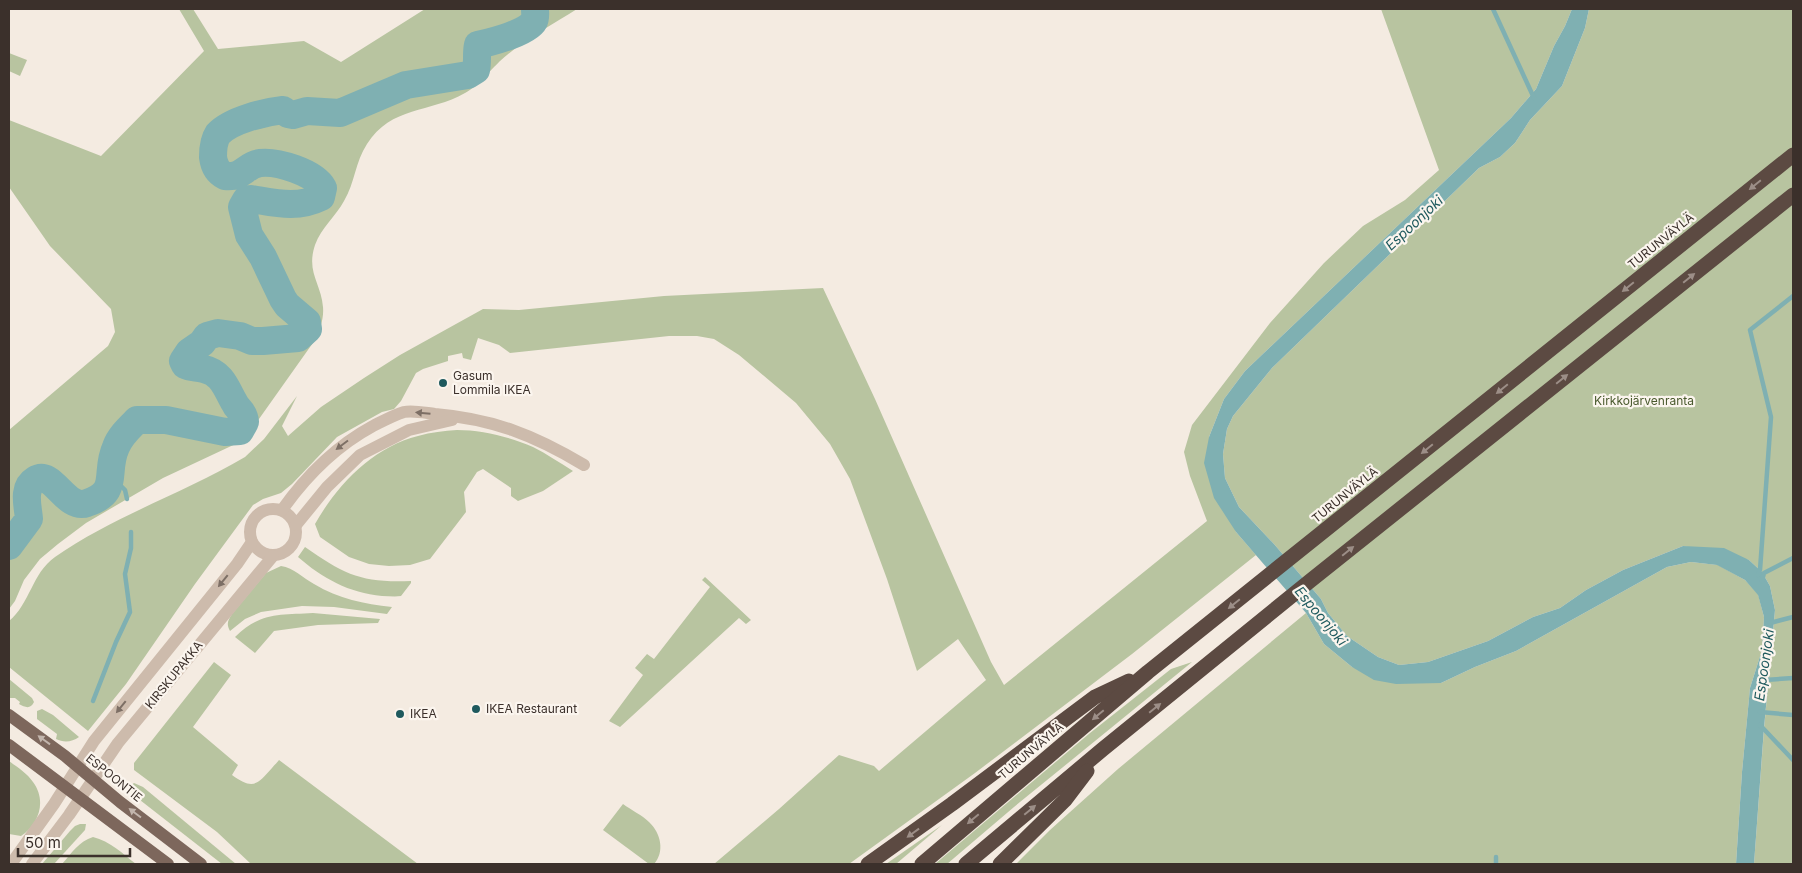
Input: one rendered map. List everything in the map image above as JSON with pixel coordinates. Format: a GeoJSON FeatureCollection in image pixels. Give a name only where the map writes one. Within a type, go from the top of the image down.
{"type":"FeatureCollection","features":[{"type":"Feature","properties":{"kind":"highway","name":"TURUNVÄYLÄ"},"geometry":{"type":"LineString","coordinates":[[922,864],[1148,672],[1793,155]]}},
{"type":"Feature","properties":{"kind":"highway"},"geometry":{"type":"LineString","coordinates":[[966,864],[1103,749],[1310,581],[1793,194]]}},
{"type":"Feature","properties":{"kind":"highway"},"geometry":{"type":"LineString","coordinates":[[868,864],[952,804],[1094,697],[1148,672]]}},
{"type":"Feature","properties":{"kind":"highway"},"geometry":{"type":"LineString","coordinates":[[1000,864],[1065,800],[1103,749]]}},
{"type":"Feature","properties":{"kind":"main road","name":"ESPOONTIE"},"geometry":{"type":"LineString","coordinates":[[9,715],[78,766],[201,864]]}},
{"type":"Feature","properties":{"kind":"main road"},"geometry":{"type":"LineString","coordinates":[[9,745],[168,864]]}},
{"type":"Feature","properties":{"kind":"street"},"geometry":{"type":"LineString","coordinates":[[282,510],[290,498],[331,454],[353,437],[384,420],[406,412],[464,417],[496,424],[533,437],[584,465]]}},
{"type":"Feature","properties":{"kind":"street"},"geometry":{"type":"LineString","coordinates":[[296,525],[326,488],[360,455],[410,430],[464,417]]}},
{"type":"Feature","properties":{"kind":"street"},"geometry":{"type":"LineString","coordinates":[[268,510],[282,510],[291,516],[296,525],[296,539],[292,546],[281,554],[272,556],[260,552],[252,542],[250,528],[256,516],[268,510]]}},
{"type":"Feature","properties":{"kind":"street","name":"KIRSKUPAKKA"},"geometry":{"type":"LineString","coordinates":[[11,864],[65,787],[94,741],[237,564],[252,542]]}},
{"type":"Feature","properties":{"kind":"street","name":"KIRSKUPAKKA"},"geometry":{"type":"LineString","coordinates":[[32,864],[118,743],[272,556]]}},
{"type":"Feature","properties":{"kind":"green space"},"geometry":{"type":"Polygon","coordinates":[[[179,9],[193,9],[218,49],[304,41],[341,62],[425,9],[577,9],[515,49],[470,90],[452,99],[399,116],[377,132],[363,151],[348,194],[315,245],[312,263],[322,299],[323,311],[317,336],[244,440],[163,478],[86,523],[40,559],[24,580],[15,601],[9,609],[9,430],[108,346],[115,332],[111,309],[50,246],[9,187],[9,120],[101,156],[204,51],[179,9]]]}},
{"type":"Feature","properties":{"kind":"green space"},"geometry":{"type":"Polygon","coordinates":[[[1381,9],[1572,9],[1536,89],[1511,118],[1245,371],[1224,399],[1209,437],[1236,532],[1256,555],[1132,654],[975,773],[849,864],[714,864],[839,755],[874,766],[879,771],[986,680],[958,639],[917,671],[887,579],[850,479],[830,444],[796,403],[739,355],[714,339],[697,336],[669,336],[510,353],[499,345],[478,338],[471,360],[463,358],[462,353],[448,356],[448,361],[416,373],[401,401],[394,409],[382,412],[337,437],[281,493],[263,499],[253,505],[195,584],[126,684],[88,731],[9,667],[9,621],[22,606],[41,571],[55,557],[101,529],[245,457],[264,439],[297,396],[282,426],[288,436],[321,407],[364,378],[400,355],[483,309],[519,310],[664,296],[823,288],[875,399],[991,662],[1004,685],[1207,521],[1190,476],[1184,452],[1192,425],[1270,323],[1324,263],[1363,226],[1405,200],[1439,170],[1381,9]]]}},
{"type":"Feature","properties":{"kind":"green space","name":"Kirkkojärvenranta"},"geometry":{"type":"Polygon","coordinates":[[[1589,9],[1793,9],[1793,864],[1754,864],[1775,610],[1770,586],[1762,572],[1749,560],[1683,546],[1623,570],[1586,590],[1560,608],[1533,617],[1488,641],[1428,662],[1399,665],[1378,657],[1347,636],[1328,613],[1321,599],[1274,544],[1239,507],[1225,478],[1223,454],[1227,429],[1233,416],[1272,368],[1479,168],[1500,157],[1515,143],[1530,120],[1562,86],[1585,28],[1589,9]]]}},
{"type":"Feature","properties":{"kind":"green space"},"geometry":{"type":"Polygon","coordinates":[[[9,53],[27,60],[20,76],[9,71],[9,53]]]}},
{"type":"Feature","properties":{"kind":"green space"},"geometry":{"type":"Polygon","coordinates":[[[457,430],[486,433],[515,440],[533,447],[573,471],[543,491],[518,501],[511,496],[511,488],[483,469],[477,472],[464,492],[466,512],[430,559],[410,565],[389,566],[369,564],[349,557],[320,537],[315,524],[324,509],[345,482],[371,458],[402,441],[442,431],[457,430]]]}},
{"type":"Feature","properties":{"kind":"green space"},"geometry":{"type":"Polygon","coordinates":[[[305,547],[343,571],[366,579],[411,581],[411,583],[401,596],[382,596],[358,592],[326,578],[298,557],[305,547]]]}},
{"type":"Feature","properties":{"kind":"green space"},"geometry":{"type":"Polygon","coordinates":[[[1691,562],[1718,565],[1745,580],[1758,594],[1764,617],[1762,650],[1750,688],[1736,864],[1016,864],[1050,830],[1118,769],[1306,613],[1324,644],[1352,667],[1441,683],[1516,651],[1667,567],[1691,562]]]}},
{"type":"Feature","properties":{"kind":"green space"},"geometry":{"type":"Polygon","coordinates":[[[281,566],[342,597],[392,607],[387,614],[334,607],[302,606],[261,612],[245,619],[230,631],[228,622],[232,614],[266,573],[281,566]]]}},
{"type":"Feature","properties":{"kind":"green space"},"geometry":{"type":"Polygon","coordinates":[[[705,577],[751,620],[746,624],[739,618],[620,727],[609,721],[643,675],[635,668],[647,654],[654,659],[710,587],[702,580],[705,577]]]}},
{"type":"Feature","properties":{"kind":"green space"},"geometry":{"type":"Polygon","coordinates":[[[313,613],[380,619],[378,623],[318,625],[274,631],[255,653],[235,637],[253,623],[271,616],[313,613]]]}},
{"type":"Feature","properties":{"kind":"green space"},"geometry":{"type":"Polygon","coordinates":[[[214,662],[231,675],[193,727],[238,765],[232,775],[245,783],[254,784],[279,760],[418,864],[251,864],[217,832],[134,770],[134,763],[214,662]]]}},
{"type":"Feature","properties":{"kind":"green space"},"geometry":{"type":"Polygon","coordinates":[[[1192,662],[947,864],[935,864],[1090,733],[1171,669],[1192,662]]]}},
{"type":"Feature","properties":{"kind":"green space"},"geometry":{"type":"Polygon","coordinates":[[[9,679],[32,698],[34,702],[31,706],[23,706],[15,698],[9,698],[9,679]]]}},
{"type":"Feature","properties":{"kind":"green space"},"geometry":{"type":"Polygon","coordinates":[[[42,709],[53,715],[79,737],[68,741],[56,739],[57,734],[37,719],[37,711],[42,709]]]}},
{"type":"Feature","properties":{"kind":"green space"},"geometry":{"type":"Polygon","coordinates":[[[9,761],[31,779],[40,797],[39,812],[36,819],[21,836],[9,834],[9,761]]]}},
{"type":"Feature","properties":{"kind":"green space"},"geometry":{"type":"Polygon","coordinates":[[[134,783],[143,787],[236,864],[222,864],[131,793],[130,786],[134,783]]]}},
{"type":"Feature","properties":{"kind":"green space"},"geometry":{"type":"Polygon","coordinates":[[[623,804],[646,819],[653,826],[659,837],[660,854],[654,864],[649,864],[603,830],[623,804]]]}},
{"type":"Feature","properties":{"kind":"green space"},"geometry":{"type":"Polygon","coordinates":[[[80,824],[86,824],[85,830],[54,864],[42,864],[70,831],[80,824]]]}},
{"type":"Feature","properties":{"kind":"green space"},"geometry":{"type":"Polygon","coordinates":[[[942,825],[896,864],[886,864],[942,825]]]}},
{"type":"Feature","properties":{"kind":"green space"},"geometry":{"type":"Polygon","coordinates":[[[93,837],[111,845],[136,864],[62,864],[79,845],[93,837]]]}},
{"type":"Feature","properties":{"kind":"water","name":"Espoonjoki"},"geometry":{"type":"Polygon","coordinates":[[[1572,9],[1589,9],[1585,28],[1562,86],[1530,120],[1515,143],[1500,157],[1479,168],[1272,368],[1233,416],[1227,429],[1223,454],[1225,478],[1239,507],[1274,544],[1321,599],[1328,613],[1347,636],[1378,657],[1399,665],[1428,662],[1488,641],[1533,617],[1560,608],[1586,590],[1623,570],[1683,546],[1724,548],[1749,560],[1762,572],[1770,586],[1775,610],[1754,864],[1736,864],[1750,688],[1762,650],[1764,617],[1758,595],[1745,580],[1717,565],[1691,562],[1667,567],[1516,651],[1441,683],[1396,684],[1374,680],[1352,667],[1324,644],[1306,613],[1236,532],[1214,498],[1204,463],[1209,437],[1224,399],[1245,371],[1511,118],[1536,89],[1572,9]]]}},
{"type":"Feature","properties":{"kind":"waterway"},"geometry":{"type":"LineString","coordinates":[[9,546],[29,519],[27,492],[31,483],[41,478],[48,480],[72,501],[79,504],[98,499],[108,487],[113,456],[118,443],[125,432],[137,420],[166,420],[225,432],[240,431],[245,422],[243,415],[223,382],[210,371],[187,366],[183,361],[189,352],[202,343],[207,336],[218,333],[240,336],[252,341],[263,341],[298,338],[308,329],[307,322],[287,305],[283,299],[263,257],[249,235],[242,207],[246,200],[251,199],[286,204],[312,201],[321,197],[323,188],[312,177],[276,164],[260,163],[240,174],[225,176],[218,170],[213,160],[214,145],[218,134],[240,121],[267,113],[283,110],[293,115],[307,111],[340,113],[406,85],[468,75],[476,70],[478,45],[525,29],[534,21],[535,9]]}},
{"type":"Feature","properties":{"kind":"waterway"},"geometry":{"type":"LineString","coordinates":[[1493,9],[1534,98]]}},
{"type":"Feature","properties":{"kind":"waterway"},"geometry":{"type":"LineString","coordinates":[[1758,575],[1760,570],[1771,417],[1750,330],[1793,296]]}},
{"type":"Feature","properties":{"kind":"waterway"},"geometry":{"type":"LineString","coordinates":[[111,476],[125,490],[127,499]]}},
{"type":"Feature","properties":{"kind":"waterway"},"geometry":{"type":"LineString","coordinates":[[93,701],[130,612],[125,574],[131,548],[131,532]]}},
{"type":"Feature","properties":{"kind":"waterway"},"geometry":{"type":"LineString","coordinates":[[1762,581],[1764,573],[1793,558]]}},
{"type":"Feature","properties":{"kind":"waterway","name":"Espoonjoki"},"geometry":{"type":"LineString","coordinates":[[1770,623],[1793,617]]}},
{"type":"Feature","properties":{"kind":"waterway","name":"Espoonjoki"},"geometry":{"type":"LineString","coordinates":[[1765,680],[1793,678]]}},
{"type":"Feature","properties":{"kind":"waterway"},"geometry":{"type":"LineString","coordinates":[[1760,712],[1793,715]]}},
{"type":"Feature","properties":{"kind":"waterway"},"geometry":{"type":"LineString","coordinates":[[1760,725],[1793,760]]}},
{"type":"Feature","properties":{"kind":"waterway"},"geometry":{"type":"LineString","coordinates":[[1496,857],[1496,864]]}},
{"type":"Feature","properties":{"kind":"place","name":"Gasum Lommila IKEA"},"geometry":{"type":"Point","coordinates":[443,383]}},
{"type":"Feature","properties":{"kind":"place","name":"IKEA Restaurant"},"geometry":{"type":"Point","coordinates":[476,709]}},
{"type":"Feature","properties":{"kind":"place","name":"IKEA"},"geometry":{"type":"Point","coordinates":[400,714]}}]}
